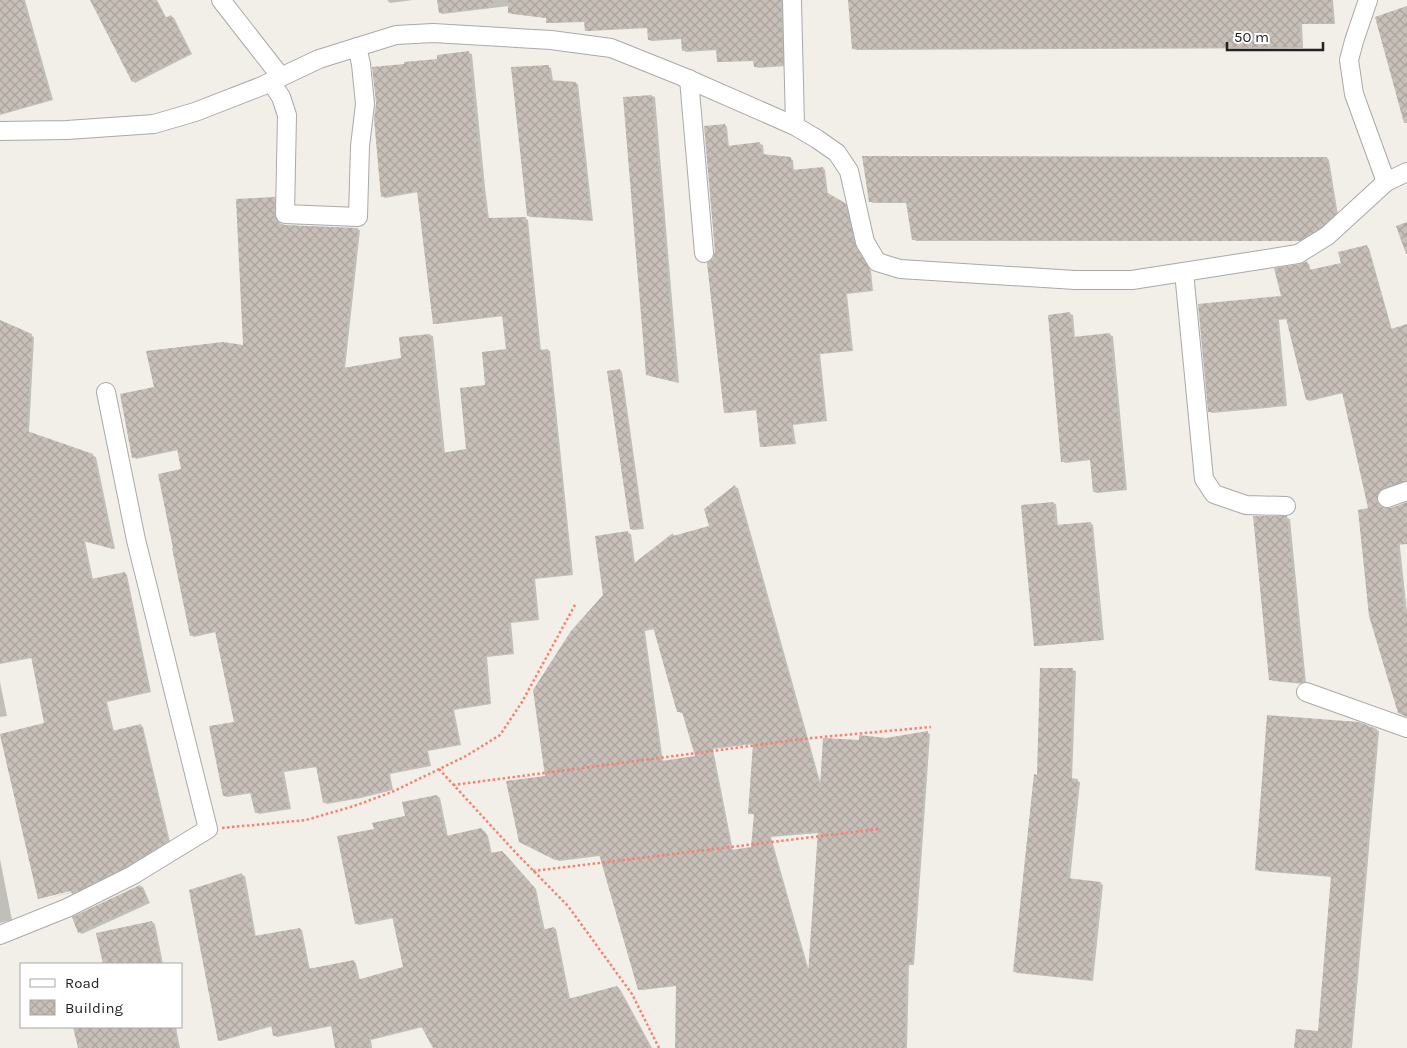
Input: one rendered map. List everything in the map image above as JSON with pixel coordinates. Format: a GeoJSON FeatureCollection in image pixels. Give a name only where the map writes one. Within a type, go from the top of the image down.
{"type":"FeatureCollection","features":[{"type":"Feature","properties":{"kind":"street"},"geometry":{"type":"LineString","coordinates":[[221,0],[276,80],[287,116],[284,214],[358,217],[360,146],[365,104],[361,64],[357,47]]}},
{"type":"Feature","properties":{"kind":"street"},"geometry":{"type":"LineString","coordinates":[[792,0],[795,126]]}},
{"type":"Feature","properties":{"kind":"street"},"geometry":{"type":"LineString","coordinates":[[1368,0],[1349,60],[1354,94],[1386,182]]}},
{"type":"Feature","properties":{"kind":"street"},"geometry":{"type":"LineString","coordinates":[[0,131],[67,130],[154,124],[195,112],[276,80],[320,59],[396,36],[433,33],[551,40],[611,48],[689,79],[795,126],[817,138],[837,153],[849,171],[865,242],[877,262],[900,269],[1075,280],[1132,280],[1298,254],[1327,236],[1386,182],[1407,172]]}},
{"type":"Feature","properties":{"kind":"street"},"geometry":{"type":"LineString","coordinates":[[689,79],[704,253]]}},
{"type":"Feature","properties":{"kind":"street"},"geometry":{"type":"LineString","coordinates":[[1184,272],[1204,479],[1214,494],[1246,505],[1286,506]]}},
{"type":"Feature","properties":{"kind":"street"},"geometry":{"type":"LineString","coordinates":[[0,935],[67,908],[133,875],[208,829],[136,540],[106,392]]}},
{"type":"Feature","properties":{"kind":"street"},"geometry":{"type":"LineString","coordinates":[[1387,498],[1407,491]]}},
{"type":"Feature","properties":{"kind":"street"},"geometry":{"type":"LineString","coordinates":[[1306,692],[1407,728]]}},
{"type":"Feature","properties":{"kind":"path"},"geometry":{"type":"LineString","coordinates":[[208,829],[306,820],[354,806],[392,792],[466,756],[500,735],[522,702],[576,603]]}},
{"type":"Feature","properties":{"kind":"path"},"geometry":{"type":"LineString","coordinates":[[453,784],[810,738],[931,727]]}},
{"type":"Feature","properties":{"kind":"path"},"geometry":{"type":"LineString","coordinates":[[439,769],[568,906],[632,994],[659,1048]]}},
{"type":"Feature","properties":{"kind":"path"},"geometry":{"type":"LineString","coordinates":[[533,871],[879,829]]}},
{"type":"Feature","properties":{"kind":"building"},"geometry":{"type":"Polygon","coordinates":[[[0,0],[23,0],[51,99],[0,114],[0,0]]]}},
{"type":"Feature","properties":{"kind":"building"},"geometry":{"type":"Polygon","coordinates":[[[90,0],[156,0],[165,18],[171,15],[190,53],[132,82],[90,0]]]}},
{"type":"Feature","properties":{"kind":"building"},"geometry":{"type":"Polygon","coordinates":[[[437,0],[493,0],[493,7],[439,13],[437,0]]]}},
{"type":"Feature","properties":{"kind":"building"},"geometry":{"type":"Polygon","coordinates":[[[508,0],[781,0],[783,65],[754,67],[753,60],[717,62],[716,49],[682,51],[681,38],[648,40],[647,27],[585,31],[584,21],[546,23],[546,18],[508,13],[508,0]]]}},
{"type":"Feature","properties":{"kind":"building"},"geometry":{"type":"Polygon","coordinates":[[[848,0],[1331,0],[1333,23],[1299,24],[1301,47],[852,49],[848,0]]]}},
{"type":"Feature","properties":{"kind":"building"},"geometry":{"type":"Polygon","coordinates":[[[1407,6],[1407,123],[1404,123],[1375,17],[1407,6]]]}},
{"type":"Feature","properties":{"kind":"building"},"geometry":{"type":"Polygon","coordinates":[[[469,51],[487,218],[526,217],[539,350],[548,349],[571,574],[533,578],[537,619],[508,622],[512,653],[484,656],[489,703],[452,709],[459,744],[426,750],[429,764],[388,773],[391,788],[358,797],[323,803],[316,766],[281,771],[289,808],[255,813],[250,792],[223,796],[209,726],[234,722],[215,631],[190,636],[158,474],[181,469],[177,449],[132,458],[120,394],[154,387],[146,351],[223,342],[243,345],[236,199],[275,197],[274,214],[280,223],[285,225],[358,228],[343,368],[401,358],[399,337],[430,334],[442,453],[466,449],[460,388],[485,385],[482,352],[506,349],[502,315],[433,324],[417,191],[381,197],[374,119],[376,103],[372,67],[437,59],[437,55],[469,51]]]}},
{"type":"Feature","properties":{"kind":"building"},"geometry":{"type":"Polygon","coordinates":[[[549,65],[550,80],[576,82],[591,220],[527,216],[511,67],[549,65]]]}},
{"type":"Feature","properties":{"kind":"building"},"geometry":{"type":"Polygon","coordinates":[[[652,95],[676,382],[646,375],[623,97],[652,95]]]}},
{"type":"Feature","properties":{"kind":"building"},"geometry":{"type":"Polygon","coordinates":[[[725,124],[727,146],[760,142],[762,154],[791,157],[792,170],[823,167],[826,192],[845,203],[855,245],[869,268],[871,290],[845,293],[851,350],[818,354],[825,420],[791,424],[793,443],[760,447],[756,409],[724,413],[707,263],[713,258],[715,252],[704,126],[725,124]]]}},
{"type":"Feature","properties":{"kind":"building"},"geometry":{"type":"Polygon","coordinates":[[[862,156],[1327,157],[1336,214],[1321,228],[1299,241],[912,240],[906,202],[869,202],[862,156]]]}},
{"type":"Feature","properties":{"kind":"building"},"geometry":{"type":"Polygon","coordinates":[[[1407,222],[1407,254],[1406,254],[1396,226],[1407,222]]]}},
{"type":"Feature","properties":{"kind":"building"},"geometry":{"type":"Polygon","coordinates":[[[1367,245],[1391,329],[1407,324],[1407,481],[1383,488],[1379,491],[1377,502],[1380,506],[1391,508],[1407,502],[1407,544],[1397,545],[1404,612],[1407,611],[1407,717],[1398,713],[1369,616],[1358,510],[1368,508],[1342,392],[1306,400],[1286,318],[1277,319],[1284,405],[1208,412],[1198,304],[1281,296],[1274,268],[1307,261],[1309,270],[1341,263],[1338,252],[1367,245]]]}},
{"type":"Feature","properties":{"kind":"building"},"geometry":{"type":"Polygon","coordinates":[[[1070,312],[1073,337],[1110,333],[1125,489],[1093,492],[1090,459],[1061,462],[1048,315],[1070,312]]]}},
{"type":"Feature","properties":{"kind":"building"},"geometry":{"type":"Polygon","coordinates":[[[0,320],[32,334],[27,431],[93,454],[113,549],[83,541],[91,579],[125,572],[149,691],[105,701],[112,731],[141,724],[168,841],[128,866],[72,894],[71,891],[38,899],[0,735],[44,723],[31,656],[0,663],[0,320]]]}},
{"type":"Feature","properties":{"kind":"building"},"geometry":{"type":"Polygon","coordinates":[[[620,369],[642,528],[630,529],[607,371],[620,369]]]}},
{"type":"Feature","properties":{"kind":"building"},"geometry":{"type":"Polygon","coordinates":[[[735,485],[820,787],[823,738],[859,740],[859,735],[886,738],[928,731],[912,964],[906,965],[905,1048],[675,1048],[676,985],[638,990],[599,854],[555,860],[519,842],[506,781],[545,776],[533,690],[571,631],[603,595],[595,536],[628,531],[633,564],[673,533],[673,536],[709,526],[704,509],[735,485]],[[653,627],[643,630],[661,761],[695,756],[682,712],[677,712],[653,627]],[[753,743],[711,748],[731,850],[751,847],[754,814],[748,814],[753,743]],[[818,831],[769,836],[808,973],[818,831]]]}},
{"type":"Feature","properties":{"kind":"building"},"geometry":{"type":"Polygon","coordinates":[[[1053,502],[1055,525],[1091,522],[1101,640],[1034,646],[1021,505],[1053,502]]]}},
{"type":"Feature","properties":{"kind":"building"},"geometry":{"type":"Polygon","coordinates":[[[1253,516],[1287,516],[1304,682],[1269,680],[1253,516]]]}},
{"type":"Feature","properties":{"kind":"building"},"geometry":{"type":"Polygon","coordinates":[[[1040,668],[1073,668],[1070,778],[1078,779],[1067,878],[1101,882],[1090,980],[1013,972],[1034,774],[1037,775],[1040,668]]]}},
{"type":"Feature","properties":{"kind":"building"},"geometry":{"type":"Polygon","coordinates":[[[1267,715],[1359,722],[1377,729],[1350,1048],[1294,1048],[1296,1029],[1318,1031],[1331,876],[1255,870],[1267,715]]]}},
{"type":"Feature","properties":{"kind":"building"},"geometry":{"type":"Polygon","coordinates":[[[437,795],[446,836],[481,828],[486,833],[490,853],[502,851],[534,887],[542,930],[554,927],[568,999],[617,986],[651,1048],[433,1048],[421,1026],[369,1039],[371,1048],[335,1048],[331,1025],[273,1036],[271,1024],[218,1041],[189,890],[242,873],[254,936],[300,928],[308,969],[354,960],[357,980],[403,967],[392,916],[355,924],[337,836],[374,829],[372,823],[405,816],[402,802],[437,795]]]}},
{"type":"Feature","properties":{"kind":"building"},"geometry":{"type":"Polygon","coordinates":[[[140,885],[148,901],[78,933],[72,917],[140,885]]]}},
{"type":"Feature","properties":{"kind":"building"},"geometry":{"type":"Polygon","coordinates":[[[152,921],[161,963],[103,963],[96,933],[152,921]]]}},
{"type":"Feature","properties":{"kind":"building"},"geometry":{"type":"Polygon","coordinates":[[[73,1028],[174,1028],[178,1048],[78,1048],[73,1028]]]}}]}
